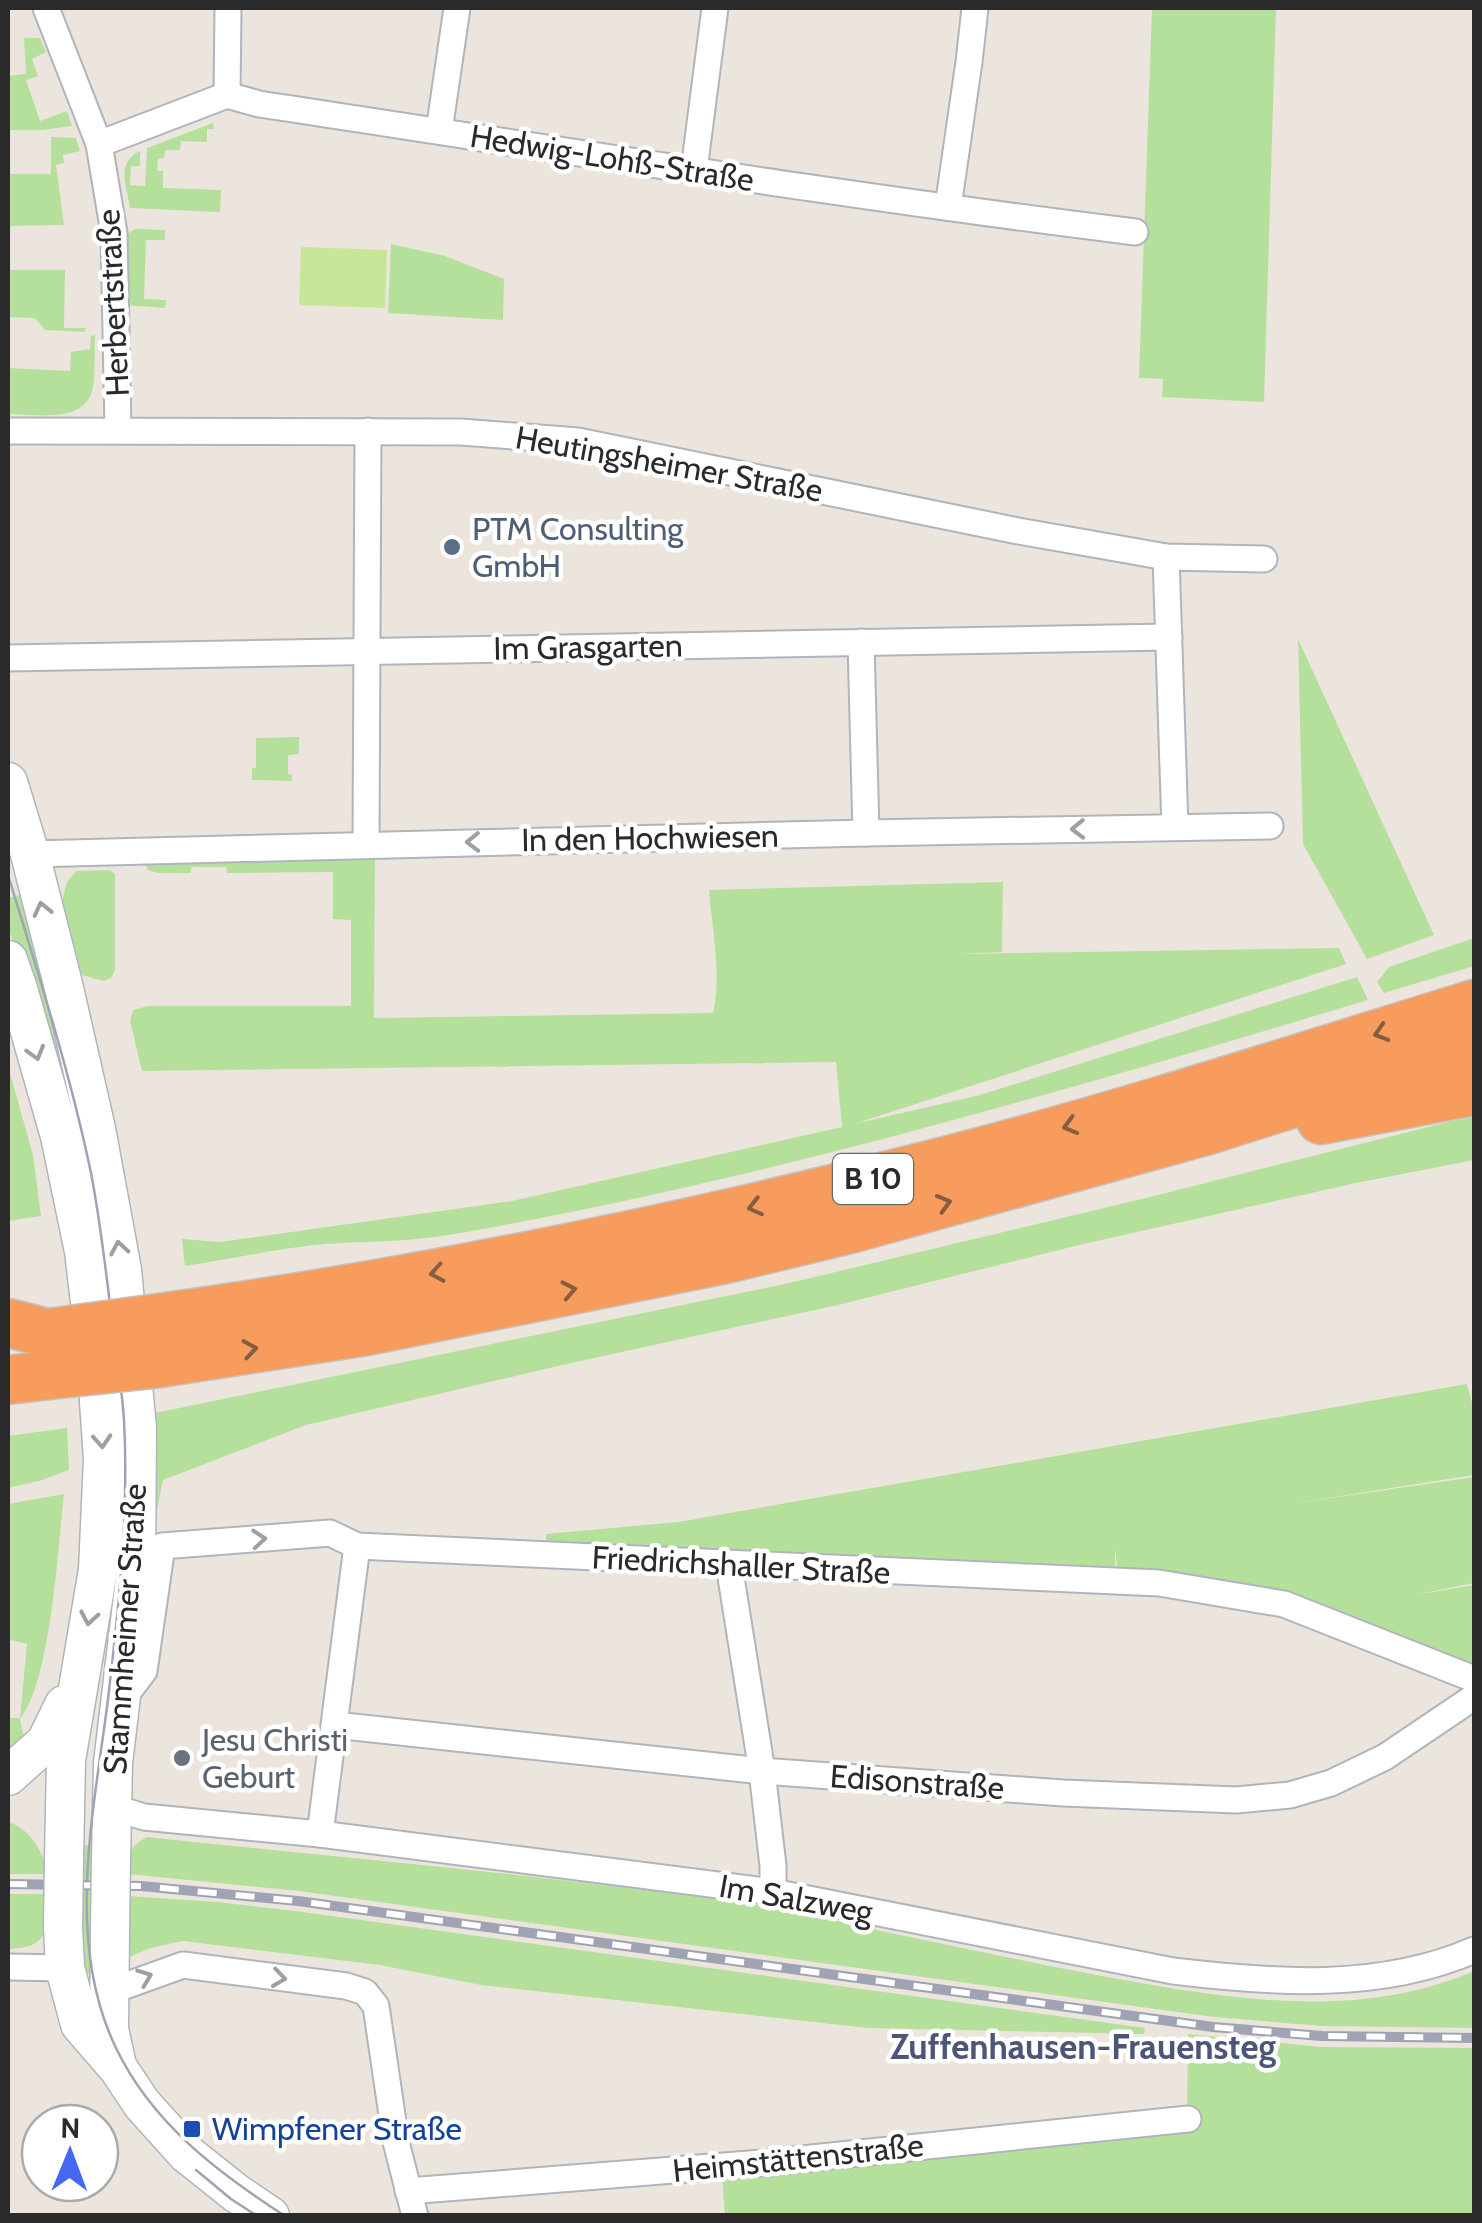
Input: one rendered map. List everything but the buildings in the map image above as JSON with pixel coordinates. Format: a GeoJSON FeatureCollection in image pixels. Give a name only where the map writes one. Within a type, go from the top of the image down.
{"type":"FeatureCollection","features":[{"type":"Feature","properties":{"kind":"highway","name":"B 10"},"geometry":{"type":"LineString","coordinates":[[152,1342],[259,1304],[542,1254],[940,1162],[1474,1004]]}},
{"type":"Feature","properties":{"kind":"highway","name":"B 10"},"geometry":{"type":"LineString","coordinates":[[24,1350],[367,1330],[726,1258],[850,1229],[1205,1131],[1474,1046]]}},
{"type":"Feature","properties":{"kind":"highway"},"geometry":{"type":"LineString","coordinates":[[1205,1131],[1337,1118],[1474,1091]]}},
{"type":"Feature","properties":{"kind":"main road","name":"Stammheimer Straße"},"geometry":{"type":"LineString","coordinates":[[8,782],[15,859],[93,1113],[122,1270],[137,1428],[136,1571],[113,1762],[108,1992],[109,2029],[118,2068]]}},
{"type":"Feature","properties":{"kind":"main road","name":"Stammheimer Straße"},"geometry":{"type":"LineString","coordinates":[[8,960],[60,1136],[84,1251],[103,1459],[98,1570],[71,1719],[64,1793],[65,1968],[80,2024],[118,2068],[142,2104],[187,2154],[270,2216]]}},
{"type":"Feature","properties":{"kind":"main road"},"geometry":{"type":"LineString","coordinates":[[8,1776],[46,1742],[81,1666]]}},
{"type":"Feature","properties":{"kind":"main road"},"geometry":{"type":"LineString","coordinates":[[8,1793],[64,1793],[112,1806]]}},
{"type":"Feature","properties":{"kind":"street","name":"Herbertstraße"},"geometry":{"type":"LineString","coordinates":[[46,8],[99,144],[114,234],[118,430]]}},
{"type":"Feature","properties":{"kind":"street"},"geometry":{"type":"LineString","coordinates":[[99,144],[227,94],[228,8]]}},
{"type":"Feature","properties":{"kind":"street"},"geometry":{"type":"LineString","coordinates":[[440,131],[457,8]]}},
{"type":"Feature","properties":{"kind":"street"},"geometry":{"type":"LineString","coordinates":[[694,170],[715,8]]}},
{"type":"Feature","properties":{"kind":"street"},"geometry":{"type":"LineString","coordinates":[[948,207],[975,8]]}},
{"type":"Feature","properties":{"kind":"street","name":"Hedwig-Lohß-Straße"},"geometry":{"type":"LineString","coordinates":[[227,94],[259,104],[1135,232]]}},
{"type":"Feature","properties":{"kind":"street","name":"Heutingsheimer Straße"},"geometry":{"type":"LineString","coordinates":[[8,430],[461,432],[578,441],[1018,531],[1166,556],[1264,559]]}},
{"type":"Feature","properties":{"kind":"street"},"geometry":{"type":"LineString","coordinates":[[366,845],[368,431]]}},
{"type":"Feature","properties":{"kind":"street"},"geometry":{"type":"LineString","coordinates":[[1166,556],[1175,826]]}},
{"type":"Feature","properties":{"kind":"street","name":"Im Grasgarten"},"geometry":{"type":"LineString","coordinates":[[8,658],[1168,637]]}},
{"type":"Feature","properties":{"kind":"street"},"geometry":{"type":"LineString","coordinates":[[861,642],[866,833]]}},
{"type":"Feature","properties":{"kind":"street","name":"In den Hochwiesen"},"geometry":{"type":"LineString","coordinates":[[15,859],[123,851],[1270,826]]}},
{"type":"Feature","properties":{"kind":"street","name":"Friedrichshaller Straße"},"geometry":{"type":"LineString","coordinates":[[120,1704],[144,1671],[162,1546],[330,1533],[357,1546],[1159,1584],[1284,1604],[1474,1679]]}},
{"type":"Feature","properties":{"kind":"street"},"geometry":{"type":"LineString","coordinates":[[320,1834],[357,1546]]}},
{"type":"Feature","properties":{"kind":"street"},"geometry":{"type":"LineString","coordinates":[[729,1565],[762,1771],[773,1892]]}},
{"type":"Feature","properties":{"kind":"street","name":"Edisonstraße"},"geometry":{"type":"LineString","coordinates":[[335,1725],[762,1771],[1063,1793],[1236,1800],[1290,1795],[1331,1784],[1385,1758],[1474,1697]]}},
{"type":"Feature","properties":{"kind":"street","name":"Im Salzweg"},"geometry":{"type":"LineString","coordinates":[[112,1806],[144,1817],[320,1834],[773,1892],[1173,1971],[1228,1978],[1345,1980],[1397,1973],[1474,1950]]}},
{"type":"Feature","properties":{"kind":"street"},"geometry":{"type":"LineString","coordinates":[[108,1992],[183,1965],[346,1986],[365,1992],[376,2006],[396,2142],[411,2203]]}},
{"type":"Feature","properties":{"kind":"street"},"geometry":{"type":"LineString","coordinates":[[8,1967],[65,1968]]}},
{"type":"Feature","properties":{"kind":"street","name":"Heimstättenstraße"},"geometry":{"type":"LineString","coordinates":[[411,2203],[1188,2119]]}},
{"type":"Feature","properties":{"kind":"green space"},"geometry":{"type":"Polygon","coordinates":[[[1152,8],[1276,8],[1264,402],[1162,397],[1163,379],[1139,378],[1152,8]]]}},
{"type":"Feature","properties":{"kind":"green space"},"geometry":{"type":"Polygon","coordinates":[[[24,38],[40,38],[46,52],[32,59],[38,76],[26,80],[40,121],[67,111],[72,126],[8,130],[8,76],[26,74],[24,38]]]}},
{"type":"Feature","properties":{"kind":"green space"},"geometry":{"type":"Polygon","coordinates":[[[213,123],[214,129],[207,129],[207,142],[181,141],[180,150],[165,150],[164,158],[158,159],[157,171],[163,171],[163,188],[221,190],[220,212],[130,208],[124,175],[132,156],[140,151],[140,166],[131,166],[130,185],[145,186],[147,148],[213,123]]]}},
{"type":"Feature","properties":{"kind":"green space"},"geometry":{"type":"Polygon","coordinates":[[[51,137],[76,138],[80,151],[63,155],[64,163],[56,165],[64,225],[8,226],[8,174],[51,174],[51,137]]]}},
{"type":"Feature","properties":{"kind":"green space"},"geometry":{"type":"Polygon","coordinates":[[[135,229],[165,230],[165,240],[146,240],[144,299],[166,300],[165,308],[124,305],[124,240],[135,229]]]}},
{"type":"Feature","properties":{"kind":"green space"},"geometry":{"type":"Polygon","coordinates":[[[391,244],[445,256],[504,279],[503,320],[388,313],[391,244]]]}},
{"type":"Feature","properties":{"kind":"green space"},"geometry":{"type":"Polygon","coordinates":[[[301,247],[387,250],[385,308],[299,305],[301,247]]]}},
{"type":"Feature","properties":{"kind":"green space"},"geometry":{"type":"Polygon","coordinates":[[[9,270],[65,270],[64,328],[86,328],[85,332],[45,330],[35,318],[8,317],[9,270]]]}},
{"type":"Feature","properties":{"kind":"green space"},"geometry":{"type":"Polygon","coordinates":[[[95,335],[92,391],[79,409],[56,415],[8,414],[8,368],[70,371],[71,352],[90,349],[91,336],[95,335]]]}},
{"type":"Feature","properties":{"kind":"green space"},"geometry":{"type":"Polygon","coordinates":[[[1298,639],[1434,935],[1367,959],[1303,844],[1298,639]]]}},
{"type":"Feature","properties":{"kind":"green space"},"geometry":{"type":"Polygon","coordinates":[[[299,737],[299,754],[288,755],[292,781],[252,780],[256,738],[299,737]]]}},
{"type":"Feature","properties":{"kind":"green space"},"geometry":{"type":"Polygon","coordinates":[[[375,851],[374,1018],[713,1013],[716,968],[709,890],[1003,882],[1002,952],[957,954],[1339,948],[1346,964],[854,1124],[980,1095],[1357,977],[1368,1000],[1029,1099],[686,1187],[438,1237],[308,1246],[185,1266],[182,1239],[220,1242],[512,1201],[842,1127],[836,1062],[142,1071],[130,1021],[133,1010],[148,1006],[351,1006],[351,920],[333,919],[333,872],[227,873],[226,867],[191,867],[191,873],[158,873],[148,870],[144,861],[375,851]]]}},
{"type":"Feature","properties":{"kind":"green space"},"geometry":{"type":"Polygon","coordinates":[[[110,870],[115,874],[115,970],[104,981],[82,975],[62,901],[67,882],[76,871],[110,870]]]}},
{"type":"Feature","properties":{"kind":"green space"},"geometry":{"type":"Polygon","coordinates":[[[20,895],[29,910],[111,1234],[8,927],[8,898],[20,895]]]}},
{"type":"Feature","properties":{"kind":"green space"},"geometry":{"type":"Polygon","coordinates":[[[1474,938],[1474,966],[1384,993],[1377,982],[1389,967],[1474,938]]]}},
{"type":"Feature","properties":{"kind":"green space"},"geometry":{"type":"Polygon","coordinates":[[[8,1066],[33,1155],[41,1216],[8,1221],[8,1066]]]}},
{"type":"Feature","properties":{"kind":"green space"},"geometry":{"type":"Polygon","coordinates":[[[1474,1117],[1474,1160],[1079,1245],[838,1305],[306,1425],[163,1480],[151,1540],[150,1414],[785,1284],[1474,1117]]]}},
{"type":"Feature","properties":{"kind":"green space"},"geometry":{"type":"Polygon","coordinates":[[[1467,1384],[1474,1411],[1474,1475],[1290,1504],[1474,1477],[1474,1583],[1414,1595],[1474,1585],[1474,1666],[1335,1610],[1294,1598],[1118,1577],[1115,1548],[1115,1578],[546,1550],[546,1534],[678,1522],[1467,1384]]]}},
{"type":"Feature","properties":{"kind":"green space"},"geometry":{"type":"Polygon","coordinates":[[[67,1428],[69,1470],[8,1488],[8,1436],[67,1428]]]}},
{"type":"Feature","properties":{"kind":"green space"},"geometry":{"type":"Polygon","coordinates":[[[64,1494],[46,1645],[31,1701],[20,1719],[27,1752],[8,1762],[8,1718],[20,1718],[27,1644],[8,1639],[8,1504],[64,1494]]]}},
{"type":"Feature","properties":{"kind":"green space"},"geometry":{"type":"Polygon","coordinates":[[[8,1822],[34,1842],[46,1874],[8,1874],[8,1822]]]}},
{"type":"Feature","properties":{"kind":"green space"},"geometry":{"type":"Polygon","coordinates":[[[147,1837],[532,1877],[763,1906],[1080,1972],[1229,1996],[1354,2000],[1394,1995],[1474,1971],[1474,2028],[1322,2026],[1214,2017],[299,1891],[128,1874],[131,1852],[147,1837]]]}},
{"type":"Feature","properties":{"kind":"green space"},"geometry":{"type":"Polygon","coordinates":[[[74,1843],[94,1846],[98,1971],[87,1974],[95,2011],[85,2016],[74,1843]]]}},
{"type":"Feature","properties":{"kind":"green space"},"geometry":{"type":"Polygon","coordinates":[[[8,1894],[47,1894],[44,1934],[32,1945],[8,1949],[8,1894]]]}},
{"type":"Feature","properties":{"kind":"green space"},"geometry":{"type":"Polygon","coordinates":[[[128,1896],[296,1911],[1145,2028],[1144,2034],[868,2028],[481,1985],[380,1965],[183,1941],[150,1948],[125,1959],[128,1896]]]}},
{"type":"Feature","properties":{"kind":"green space"},"geometry":{"type":"Polygon","coordinates":[[[1188,2034],[1321,2047],[1474,2048],[1474,2215],[725,2215],[722,2177],[1187,2129],[1188,2034]]]}},
{"type":"Feature","properties":{"kind":"tram line"},"geometry":{"type":"LineString","coordinates":[[8,875],[83,1135],[104,1252],[124,1420],[124,1525],[119,1594],[87,1875],[91,1964],[100,2007],[116,2048],[148,2100],[188,2144],[285,2216]]}},
{"type":"Feature","properties":{"kind":"tram line"},"geometry":{"type":"LineString","coordinates":[[196,2170],[257,2216]]}},
{"type":"Feature","properties":{"kind":"railway"},"geometry":{"type":"LineString","coordinates":[[8,1884],[141,1886],[298,1901],[1213,2027],[1322,2036],[1474,2038]]}},
{"type":"Feature","properties":{"kind":"place","name":"PTM Consulting GmbH"},"geometry":{"type":"Point","coordinates":[452,547]}},
{"type":"Feature","properties":{"kind":"place","name":"Jesu Christi Geburt"},"geometry":{"type":"Point","coordinates":[182,1758]}},
{"type":"Feature","properties":{"kind":"place","name":"Wimpfener Straße"},"geometry":{"type":"Point","coordinates":[192,2129]}},
{"type":"Feature","properties":{"kind":"district","name":"Zuffenhausen-Frauensteg"},"geometry":{"type":"Point","coordinates":[1083,2047]}}]}
